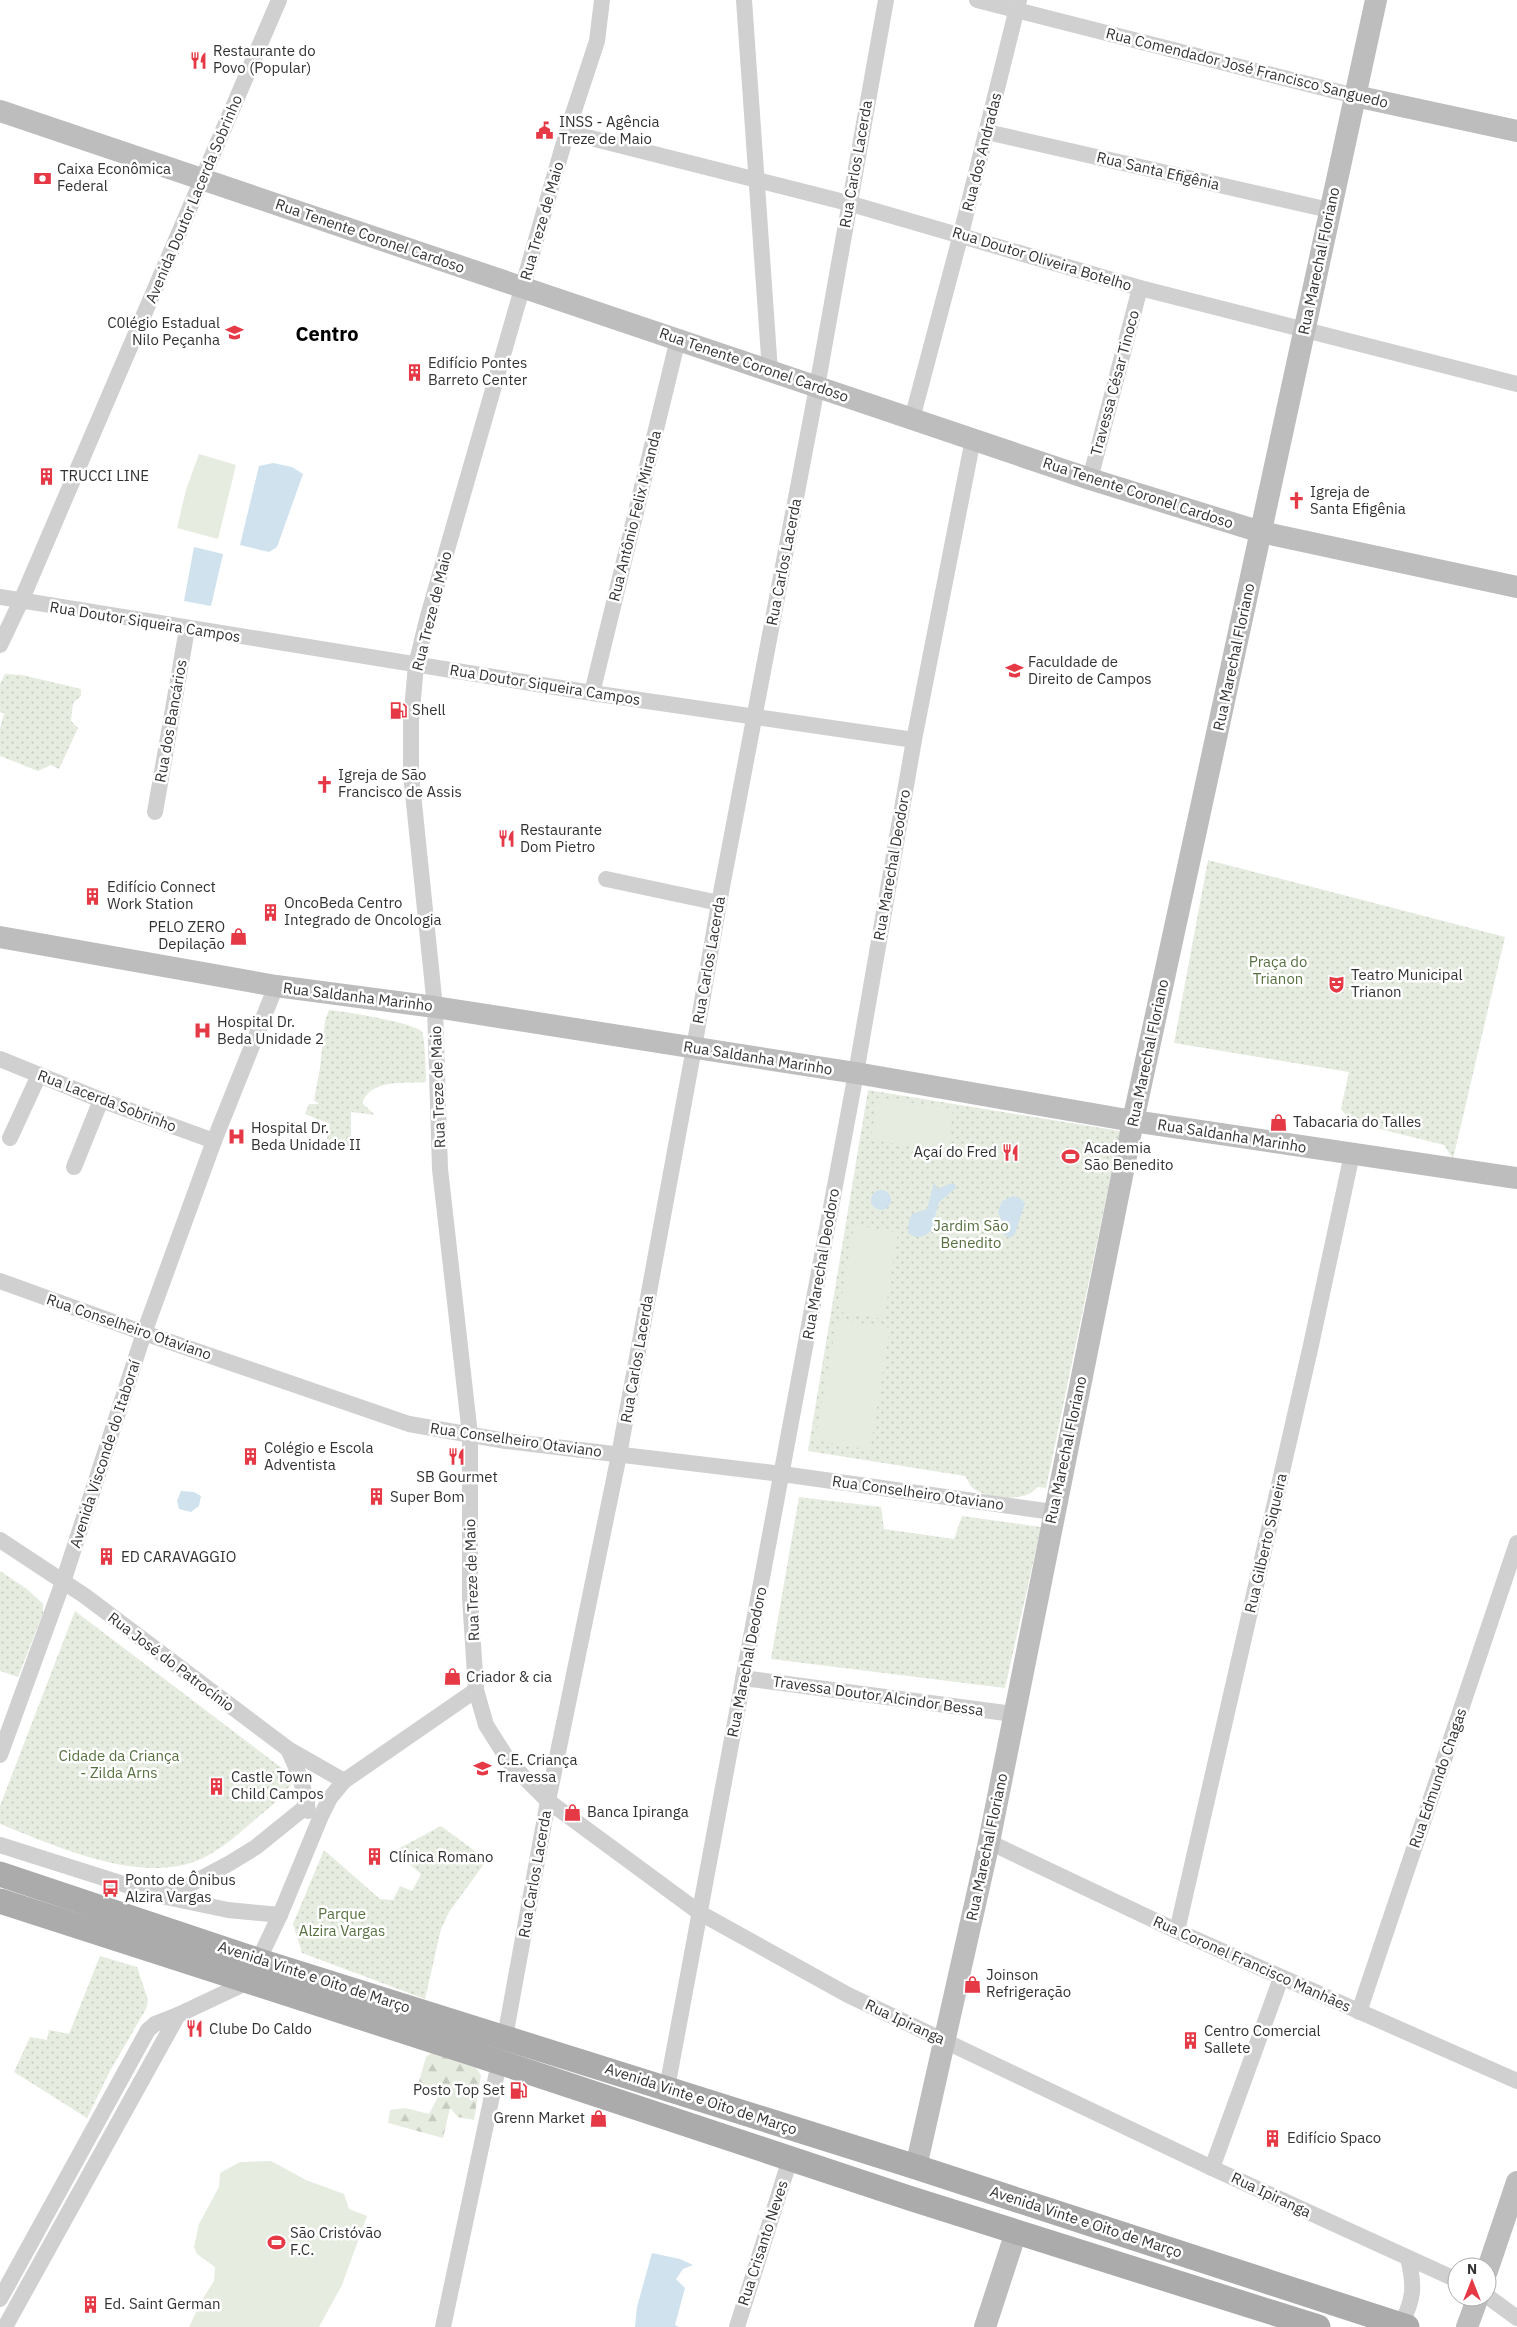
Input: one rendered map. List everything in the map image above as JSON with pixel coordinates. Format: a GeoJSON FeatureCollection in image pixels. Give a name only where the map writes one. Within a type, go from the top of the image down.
{"type":"FeatureCollection","features":[{"type":"Feature","properties":{"kind":"main road","name":"Rua Marechal Floriano"},"geometry":{"type":"LineString","coordinates":[[916,2167],[946,2041],[988,1842],[1133,1121],[1376,0]]}},
{"type":"Feature","properties":{"kind":"main road","name":"Rua Comendador José Francisco Sanguedo"},"geometry":{"type":"LineString","coordinates":[[1355,96],[1517,131]]}},
{"type":"Feature","properties":{"kind":"main road","name":"Rua Tenente Coronel Cardoso"},"geometry":{"type":"LineString","coordinates":[[0,111],[204,178],[522,288],[1090,479],[1261,532],[1517,587]]}},
{"type":"Feature","properties":{"kind":"main road","name":"Rua Saldanha Marinho"},"geometry":{"type":"LineString","coordinates":[[0,938],[276,986],[435,1007],[856,1073],[1133,1121],[1517,1178]]}},
{"type":"Feature","properties":{"kind":"main road","name":"Avenida Vinte e Oito de Março"},"geometry":{"type":"LineString","coordinates":[[0,1874],[499,2063],[908,2198],[1318,2327]]}},
{"type":"Feature","properties":{"kind":"main road","name":"Avenida Vinte e Oito de Março"},"geometry":{"type":"LineString","coordinates":[[0,1902],[505,2037],[916,2167],[1403,2326]]}},
{"type":"Feature","properties":{"kind":"main road"},"geometry":{"type":"LineString","coordinates":[[908,2198],[916,2167]]}},
{"type":"Feature","properties":{"kind":"main road"},"geometry":{"type":"LineString","coordinates":[[1492,2257],[1517,2182]]}},
{"type":"Feature","properties":{"kind":"main road"},"geometry":{"type":"LineString","coordinates":[[985,2327],[1016,2232]]}},
{"type":"Feature","properties":{"kind":"main road"},"geometry":{"type":"LineString","coordinates":[[1466,2327],[1474,2307]]}},
{"type":"Feature","properties":{"kind":"street","name":"Avenida Doutor Lacerda Sobrinho"},"geometry":{"type":"LineString","coordinates":[[0,645],[21,601],[204,178],[279,0]]}},
{"type":"Feature","properties":{"kind":"street","name":"Rua Treze de Maio"},"geometry":{"type":"LineString","coordinates":[[476,1690],[470,1598],[470,1436],[440,1169],[435,1007],[411,774],[411,721],[416,665],[428,616],[522,288],[597,41],[602,0]]}},
{"type":"Feature","properties":{"kind":"street"},"geometry":{"type":"LineString","coordinates":[[744,0],[770,371]]}},
{"type":"Feature","properties":{"kind":"street","name":"Rua Carlos Lacerda"},"geometry":{"type":"LineString","coordinates":[[505,2037],[548,1801],[619,1455],[719,902],[817,386],[848,203],[886,0]]}},
{"type":"Feature","properties":{"kind":"street","name":"Rua Comendador José Francisco Sanguedo"},"geometry":{"type":"LineString","coordinates":[[977,0],[1017,6],[1355,96]]}},
{"type":"Feature","properties":{"kind":"street","name":"Rua dos Andradas"},"geometry":{"type":"LineString","coordinates":[[912,419],[962,234],[1017,6]]}},
{"type":"Feature","properties":{"kind":"street","name":"Rua Doutor Oliveira Botelho"},"geometry":{"type":"LineString","coordinates":[[568,132],[757,179],[962,234],[1140,288],[1305,328],[1517,384]]}},
{"type":"Feature","properties":{"kind":"street","name":"Rua Santa Efigênia"},"geometry":{"type":"LineString","coordinates":[[987,132],[1329,210]]}},
{"type":"Feature","properties":{"kind":"street","name":"Travessa César Tinoco"},"geometry":{"type":"LineString","coordinates":[[1090,479],[1140,288]]}},
{"type":"Feature","properties":{"kind":"street","name":"Rua Antônio Felix Miranda"},"geometry":{"type":"LineString","coordinates":[[592,694],[678,339]]}},
{"type":"Feature","properties":{"kind":"street","name":"Rua Marechal Deodoro"},"geometry":{"type":"LineString","coordinates":[[667,2088],[856,1073],[914,740],[973,439]]}},
{"type":"Feature","properties":{"kind":"street","name":"Rua Doutor Siqueira Campos"},"geometry":{"type":"LineString","coordinates":[[0,597],[592,694],[755,715],[914,740]]}},
{"type":"Feature","properties":{"kind":"street","name":"Rua dos Bancários"},"geometry":{"type":"LineString","coordinates":[[155,812],[187,629]]}},
{"type":"Feature","properties":{"kind":"street"},"geometry":{"type":"LineString","coordinates":[[606,880],[719,902]]}},
{"type":"Feature","properties":{"kind":"street","name":"Avenida Visconde do Itaboraí"},"geometry":{"type":"LineString","coordinates":[[0,1755],[63,1582],[144,1333],[214,1141],[276,986]]}},
{"type":"Feature","properties":{"kind":"street","name":"Rua Lacerda Sobrinho"},"geometry":{"type":"LineString","coordinates":[[0,1059],[101,1100],[214,1141]]}},
{"type":"Feature","properties":{"kind":"street"},"geometry":{"type":"LineString","coordinates":[[10,1138],[39,1075]]}},
{"type":"Feature","properties":{"kind":"street"},"geometry":{"type":"LineString","coordinates":[[74,1167],[101,1100]]}},
{"type":"Feature","properties":{"kind":"street","name":"Rua Gilberto Siqueira"},"geometry":{"type":"LineString","coordinates":[[1177,1931],[1309,1354],[1352,1154]]}},
{"type":"Feature","properties":{"kind":"street","name":"Rua Conselheiro Otaviano"},"geometry":{"type":"LineString","coordinates":[[0,1281],[144,1333],[409,1424],[470,1436],[782,1474],[1053,1512]]}},
{"type":"Feature","properties":{"kind":"street","name":"Rua José do Patrocínio"},"geometry":{"type":"LineString","coordinates":[[0,1540],[85,1596],[288,1749],[344,1781]]}},
{"type":"Feature","properties":{"kind":"street","name":"Rua Edmundo Chagas"},"geometry":{"type":"LineString","coordinates":[[1359,2012],[1517,1543]]}},
{"type":"Feature","properties":{"kind":"street","name":"Travessa Doutor Alcindor Bessa"},"geometry":{"type":"LineString","coordinates":[[743,1678],[1013,1714]]}},
{"type":"Feature","properties":{"kind":"street"},"geometry":{"type":"LineString","coordinates":[[0,2299],[70,2175],[148,2030],[155,2024],[178,2014],[254,1971],[330,1798],[344,1781],[476,1690]]}},
{"type":"Feature","properties":{"kind":"street","name":"Rua Ipiranga"},"geometry":{"type":"LineString","coordinates":[[476,1690],[486,1726],[510,1762],[548,1801],[700,1913],[848,1995],[1212,2168],[1447,2276]]}},
{"type":"Feature","properties":{"kind":"street"},"geometry":{"type":"LineString","coordinates":[[288,1749],[300,1774],[307,1802],[307,1849]]}},
{"type":"Feature","properties":{"kind":"street"},"geometry":{"type":"LineString","coordinates":[[161,1896],[203,1878],[256,1847],[302,1809],[307,1802]]}},
{"type":"Feature","properties":{"kind":"street","name":"Rua Coronel Francisco Manhães"},"geometry":{"type":"LineString","coordinates":[[988,1842],[1281,1978],[1517,2081]]}},
{"type":"Feature","properties":{"kind":"street"},"geometry":{"type":"LineString","coordinates":[[0,1845],[161,1896],[228,1910],[280,1915]]}},
{"type":"Feature","properties":{"kind":"street"},"geometry":{"type":"LineString","coordinates":[[1212,2168],[1281,1978]]}},
{"type":"Feature","properties":{"kind":"street"},"geometry":{"type":"LineString","coordinates":[[5,2327],[178,2014]]}},
{"type":"Feature","properties":{"kind":"street"},"geometry":{"type":"LineString","coordinates":[[443,2327],[499,2063]]}},
{"type":"Feature","properties":{"kind":"street","name":"Rua Crisanto Neves"},"geometry":{"type":"LineString","coordinates":[[737,2327],[790,2159]]}},
{"type":"Feature","properties":{"kind":"street"},"geometry":{"type":"LineString","coordinates":[[70,2175],[85,2184]]}},
{"type":"Feature","properties":{"kind":"street"},"geometry":{"type":"LineString","coordinates":[[1403,2326],[1413,2292],[1408,2258]]}},
{"type":"Feature","properties":{"kind":"street"},"geometry":{"type":"LineString","coordinates":[[1497,2303],[1517,2318]]}},
{"type":"Feature","properties":{"kind":"green space"},"geometry":{"type":"Polygon","coordinates":[[[199,454],[236,465],[218,539],[177,528],[186,490],[199,454]]]}},
{"type":"Feature","properties":{"kind":"green space"},"geometry":{"type":"Polygon","coordinates":[[[5,674],[22,675],[81,689],[81,696],[73,703],[71,721],[78,728],[59,769],[51,765],[38,771],[0,756],[0,729],[4,713],[0,712],[0,684],[5,674]]]}},
{"type":"Feature","properties":{"kind":"green space","name":"Praça do Trianon"},"geometry":{"type":"Polygon","coordinates":[[[1208,860],[1505,937],[1453,1159],[1444,1145],[1352,1122],[1341,1109],[1349,1072],[1174,1043],[1208,860]]]}},
{"type":"Feature","properties":{"kind":"green space"},"geometry":{"type":"Polygon","coordinates":[[[329,1010],[407,1025],[422,1032],[423,1035],[426,1082],[389,1084],[373,1089],[362,1103],[375,1115],[351,1112],[351,1147],[327,1139],[330,1124],[305,1114],[309,1104],[319,1104],[314,1100],[320,1068],[325,1021],[329,1010]]]}},
{"type":"Feature","properties":{"kind":"green space","name":"Jardim São Benedito"},"geometry":{"type":"Polygon","coordinates":[[[868,1090],[1120,1131],[1046,1488],[1037,1487],[1032,1492],[1016,1497],[998,1497],[974,1489],[965,1476],[808,1451],[868,1090]]]}},
{"type":"Feature","properties":{"kind":"green space"},"geometry":{"type":"Polygon","coordinates":[[[877,1098],[953,1109],[948,1151],[871,1140],[877,1098]]]}},
{"type":"Feature","properties":{"kind":"green space"},"geometry":{"type":"Polygon","coordinates":[[[854,1225],[898,1233],[884,1319],[839,1312],[854,1225]]]}},
{"type":"Feature","properties":{"kind":"green space"},"geometry":{"type":"Polygon","coordinates":[[[837,1319],[890,1328],[870,1450],[815,1440],[837,1319]]]}},
{"type":"Feature","properties":{"kind":"green space"},"geometry":{"type":"Polygon","coordinates":[[[799,1497],[881,1507],[884,1529],[954,1539],[962,1516],[1041,1527],[1005,1688],[771,1659],[799,1497]]]}},
{"type":"Feature","properties":{"kind":"green space"},"geometry":{"type":"Polygon","coordinates":[[[0,1571],[27,1589],[43,1604],[43,1613],[18,1677],[0,1671],[0,1571]]]}},
{"type":"Feature","properties":{"kind":"green space","name":"Cidade da Criança - Zilda Arns"},"geometry":{"type":"Polygon","coordinates":[[[75,1611],[295,1778],[275,1802],[221,1848],[208,1856],[177,1866],[152,1868],[126,1866],[72,1852],[0,1824],[0,1806],[75,1611]]]}},
{"type":"Feature","properties":{"kind":"green space","name":"Parque Alzira Vargas"},"geometry":{"type":"Polygon","coordinates":[[[441,1826],[487,1860],[449,1912],[441,1929],[425,1999],[302,1953],[293,1924],[324,1850],[380,1899],[393,1900],[400,1886],[412,1891],[421,1874],[394,1851],[441,1826]]]}},
{"type":"Feature","properties":{"kind":"green space"},"geometry":{"type":"Polygon","coordinates":[[[100,1956],[137,1967],[148,2000],[146,2009],[110,2071],[87,2118],[14,2072],[30,2037],[47,2040],[49,2030],[69,2034],[100,1956]]]}},
{"type":"Feature","properties":{"kind":"green space"},"geometry":{"type":"Polygon","coordinates":[[[431,2053],[476,2068],[481,2075],[474,2120],[458,2117],[450,2108],[443,2138],[388,2123],[390,2110],[405,2108],[429,2114],[438,2097],[429,2086],[416,2092],[426,2057],[431,2053]]]}},
{"type":"Feature","properties":{"kind":"green space","name":"São Cristóvão F.C."},"geometry":{"type":"Polygon","coordinates":[[[271,2161],[306,2180],[344,2194],[349,2209],[367,2216],[342,2285],[319,2327],[189,2327],[214,2281],[215,2267],[197,2254],[194,2247],[199,2224],[219,2187],[220,2173],[240,2162],[271,2161]]]}},
{"type":"Feature","properties":{"kind":"water"},"geometry":{"type":"Polygon","coordinates":[[[273,463],[292,467],[303,474],[277,547],[269,552],[240,545],[259,466],[273,463]]]}},
{"type":"Feature","properties":{"kind":"water"},"geometry":{"type":"Polygon","coordinates":[[[194,547],[223,554],[211,606],[184,601],[194,547]]]}},
{"type":"Feature","properties":{"kind":"water"},"geometry":{"type":"Polygon","coordinates":[[[934,1183],[938,1189],[949,1184],[955,1184],[956,1188],[939,1202],[931,1231],[922,1236],[914,1236],[908,1233],[909,1220],[912,1214],[927,1209],[934,1183]]]}},
{"type":"Feature","properties":{"kind":"water"},"geometry":{"type":"Polygon","coordinates":[[[881,1190],[888,1193],[891,1200],[888,1207],[881,1210],[874,1207],[871,1200],[874,1193],[881,1190]]]}},
{"type":"Feature","properties":{"kind":"water"},"geometry":{"type":"Polygon","coordinates":[[[1013,1196],[1020,1198],[1025,1203],[1015,1234],[1010,1238],[1001,1233],[1001,1219],[998,1212],[1002,1201],[1013,1196]]]}},
{"type":"Feature","properties":{"kind":"water"},"geometry":{"type":"Polygon","coordinates":[[[181,1491],[194,1492],[201,1496],[199,1506],[191,1512],[179,1509],[177,1501],[181,1491]]]}},
{"type":"Feature","properties":{"kind":"water"},"geometry":{"type":"Polygon","coordinates":[[[652,2253],[680,2259],[693,2265],[683,2269],[676,2279],[685,2288],[675,2325],[679,2327],[635,2327],[637,2307],[652,2253]]]}},
{"type":"Feature","properties":{"kind":"place","name":"Restaurante do Povo (Popular)"},"geometry":{"type":"Point","coordinates":[199,60]}},
{"type":"Feature","properties":{"kind":"place","name":"INSS - Agência Treze de Maio"},"geometry":{"type":"Point","coordinates":[545,131]}},
{"type":"Feature","properties":{"kind":"place","name":"Caixa Econômica Federal"},"geometry":{"type":"Point","coordinates":[43,178]}},
{"type":"Feature","properties":{"kind":"place","name":"C0légio Estadual Nilo Peçanha"},"geometry":{"type":"Point","coordinates":[234,332]}},
{"type":"Feature","properties":{"kind":"place","name":"Edifício Pontes Barreto Center"},"geometry":{"type":"Point","coordinates":[414,372]}},
{"type":"Feature","properties":{"kind":"place","name":"TRUCCI LINE"},"geometry":{"type":"Point","coordinates":[46,476]}},
{"type":"Feature","properties":{"kind":"place","name":"Igreja de Santa Efigênia"},"geometry":{"type":"Point","coordinates":[1296,501]}},
{"type":"Feature","properties":{"kind":"place","name":"Faculdade de Direito de Campos"},"geometry":{"type":"Point","coordinates":[1014,671]}},
{"type":"Feature","properties":{"kind":"place","name":"Shell"},"geometry":{"type":"Point","coordinates":[398,710]}},
{"type":"Feature","properties":{"kind":"place","name":"Igreja de São Francisco de Assis"},"geometry":{"type":"Point","coordinates":[324,784]}},
{"type":"Feature","properties":{"kind":"place","name":"Restaurante Dom Pietro"},"geometry":{"type":"Point","coordinates":[506,839]}},
{"type":"Feature","properties":{"kind":"place","name":"Edifício Connect Work Station"},"geometry":{"type":"Point","coordinates":[93,896]}},
{"type":"Feature","properties":{"kind":"place","name":"OncoBeda Centro Integrado de Oncologia"},"geometry":{"type":"Point","coordinates":[270,912]}},
{"type":"Feature","properties":{"kind":"place","name":"PELO ZERO Depilação"},"geometry":{"type":"Point","coordinates":[239,936]}},
{"type":"Feature","properties":{"kind":"place","name":"Teatro Municipal Trianon"},"geometry":{"type":"Point","coordinates":[1337,984]}},
{"type":"Feature","properties":{"kind":"place","name":"Hospital Dr. Beda Unidade 2"},"geometry":{"type":"Point","coordinates":[203,1031]}},
{"type":"Feature","properties":{"kind":"place","name":"Tabacaria do Talles"},"geometry":{"type":"Point","coordinates":[1279,1122]}},
{"type":"Feature","properties":{"kind":"place","name":"Hospital Dr. Beda Unidade II"},"geometry":{"type":"Point","coordinates":[237,1137]}},
{"type":"Feature","properties":{"kind":"place","name":"Açaí do Fred"},"geometry":{"type":"Point","coordinates":[1011,1152]}},
{"type":"Feature","properties":{"kind":"place","name":"Academia São Benedito"},"geometry":{"type":"Point","coordinates":[1070,1157]}},
{"type":"Feature","properties":{"kind":"place","name":"SB Gourmet"},"geometry":{"type":"Point","coordinates":[457,1456]}},
{"type":"Feature","properties":{"kind":"place","name":"Colégio e Escola Adventista"},"geometry":{"type":"Point","coordinates":[250,1457]}},
{"type":"Feature","properties":{"kind":"place","name":"Super Bom"},"geometry":{"type":"Point","coordinates":[376,1497]}},
{"type":"Feature","properties":{"kind":"place","name":"ED CARAVAGGIO"},"geometry":{"type":"Point","coordinates":[107,1557]}},
{"type":"Feature","properties":{"kind":"place","name":"Criador & cia"},"geometry":{"type":"Point","coordinates":[452,1677]}},
{"type":"Feature","properties":{"kind":"place","name":"C.E. Criança Travessa"},"geometry":{"type":"Point","coordinates":[483,1769]}},
{"type":"Feature","properties":{"kind":"place","name":"Castle Town Child Campos"},"geometry":{"type":"Point","coordinates":[217,1786]}},
{"type":"Feature","properties":{"kind":"place","name":"Banca Ipiranga"},"geometry":{"type":"Point","coordinates":[573,1812]}},
{"type":"Feature","properties":{"kind":"place","name":"Clínica Romano"},"geometry":{"type":"Point","coordinates":[375,1857]}},
{"type":"Feature","properties":{"kind":"place","name":"Ponto de Ônibus Alzira Vargas"},"geometry":{"type":"Point","coordinates":[111,1889]}},
{"type":"Feature","properties":{"kind":"place","name":"Joinson Refrigeração"},"geometry":{"type":"Point","coordinates":[972,1984]}},
{"type":"Feature","properties":{"kind":"place","name":"Clube Do Caldo"},"geometry":{"type":"Point","coordinates":[195,2029]}},
{"type":"Feature","properties":{"kind":"place","name":"Centro Comercial Sallete"},"geometry":{"type":"Point","coordinates":[1190,2040]}},
{"type":"Feature","properties":{"kind":"place","name":"Posto Top Set"},"geometry":{"type":"Point","coordinates":[519,2090]}},
{"type":"Feature","properties":{"kind":"place","name":"Grenn Market"},"geometry":{"type":"Point","coordinates":[599,2118]}},
{"type":"Feature","properties":{"kind":"place","name":"Edifício Spaco"},"geometry":{"type":"Point","coordinates":[1273,2138]}},
{"type":"Feature","properties":{"kind":"place","name":"São Cristóvão F.C."},"geometry":{"type":"Point","coordinates":[276,2242]}},
{"type":"Feature","properties":{"kind":"place","name":"Ed. Saint German"},"geometry":{"type":"Point","coordinates":[90,2304]}},
{"type":"Feature","properties":{"kind":"district","name":"Centro"},"geometry":{"type":"Point","coordinates":[327,334]}}]}
